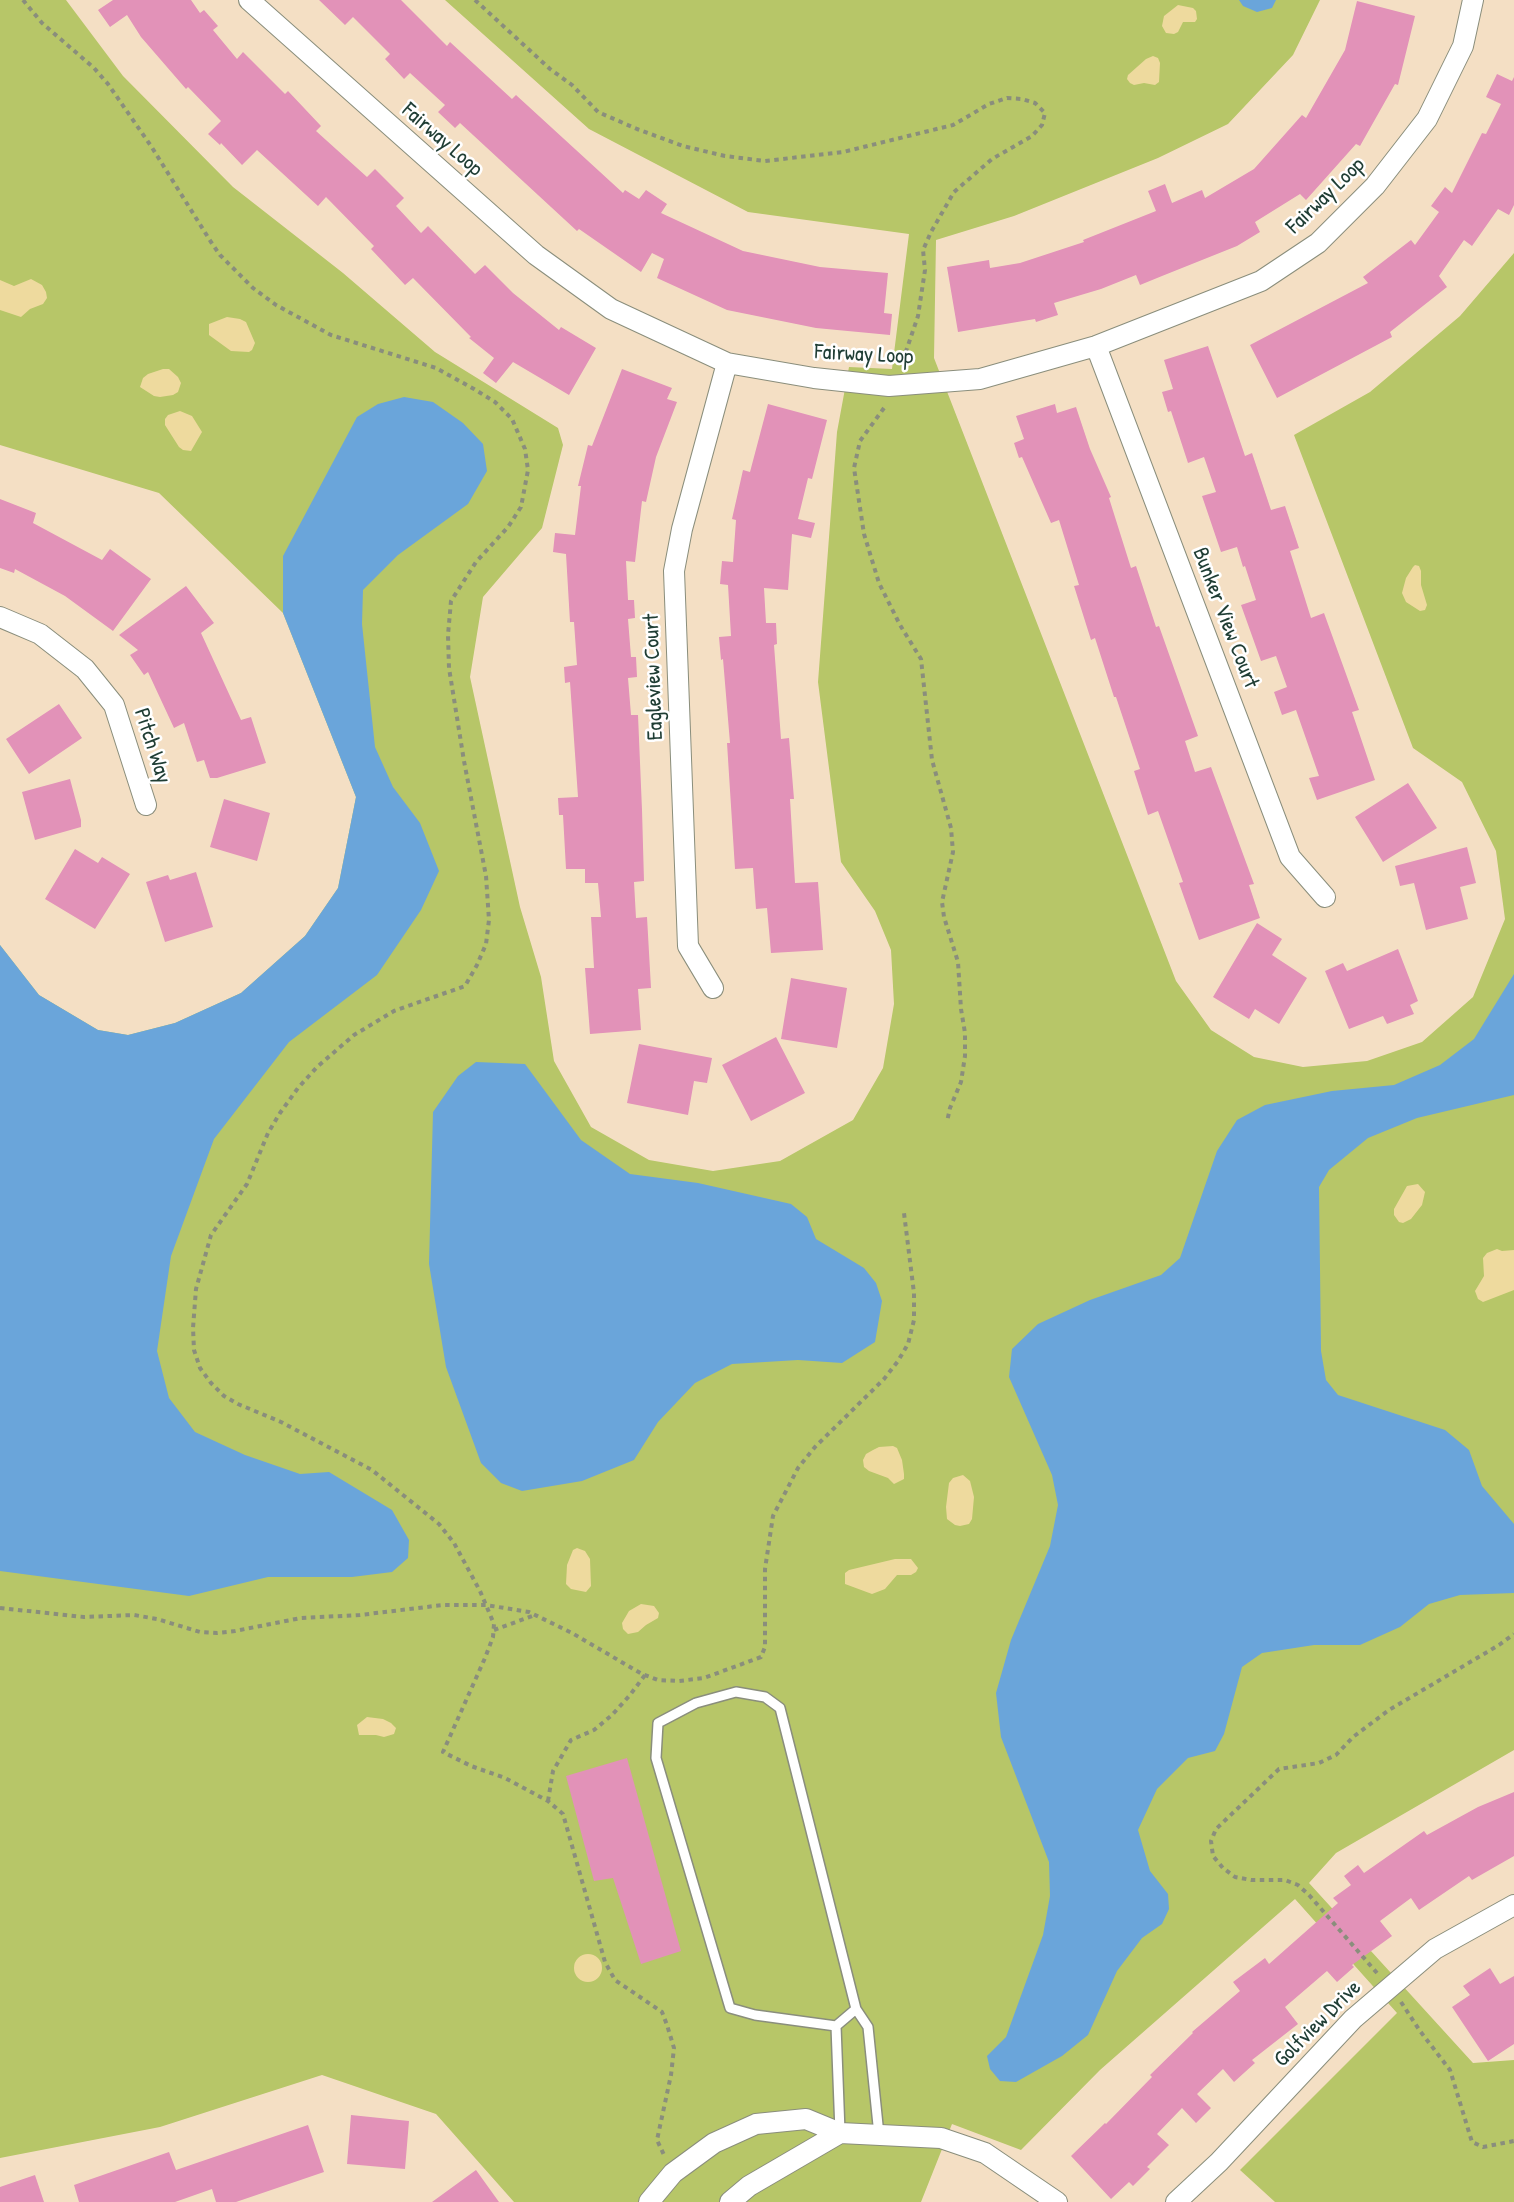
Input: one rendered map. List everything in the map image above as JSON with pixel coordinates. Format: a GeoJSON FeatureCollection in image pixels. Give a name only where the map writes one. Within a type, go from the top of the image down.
{"type":"FeatureCollection","features":[{"type":"Feature","properties":{"kind":"street","name":"Fairway Loop"},"geometry":{"type":"LineString","coordinates":[[249,0],[536,255],[611,309],[727,363],[814,378],[889,386],[980,379],[1096,346],[1262,281],[1318,243],[1375,186],[1427,119],[1463,46],[1473,0]]}},
{"type":"Feature","properties":{"kind":"street","name":"Bunker View Court"},"geometry":{"type":"LineString","coordinates":[[1096,346],[1290,857],[1324,897]]}},
{"type":"Feature","properties":{"kind":"street","name":"Eagleview Court"},"geometry":{"type":"LineString","coordinates":[[714,988],[688,946],[674,571],[682,530],[727,363]]}},
{"type":"Feature","properties":{"kind":"street","name":"Pitch Way"},"geometry":{"type":"LineString","coordinates":[[0,617],[40,634],[85,669],[114,705],[146,805]]}},
{"type":"Feature","properties":{"kind":"street","name":"Golfview Drive"},"geometry":{"type":"LineString","coordinates":[[1176,2202],[1220,2162],[1353,2019],[1436,1949],[1514,1905]]}},
{"type":"Feature","properties":{"kind":"street"},"geometry":{"type":"LineString","coordinates":[[649,2202],[673,2173],[714,2143],[756,2124],[806,2119],[840,2133],[941,2138],[986,2153],[1057,2202]]}},
{"type":"Feature","properties":{"kind":"street"},"geometry":{"type":"LineString","coordinates":[[730,2202],[748,2186],[840,2133]]}},
{"type":"Feature","properties":{"kind":"lane"},"geometry":{"type":"LineString","coordinates":[[856,2009],[836,2026],[755,2015],[730,2008],[656,1758],[658,1723],[696,1703],[736,1692],[765,1697],[780,1708],[856,2009],[868,2027],[879,2134]]}},
{"type":"Feature","properties":{"kind":"lane"},"geometry":{"type":"LineString","coordinates":[[836,2026],[840,2133]]}},
{"type":"Feature","properties":{"kind":"path"},"geometry":{"type":"LineString","coordinates":[[22,0],[42,24],[94,68],[108,84],[151,146],[216,249],[253,288],[276,305],[331,335],[436,368],[474,388],[495,402],[512,419],[525,449],[528,470],[521,507],[508,527],[476,562],[451,601],[448,635],[449,668],[486,876],[489,920],[486,944],[465,986],[394,1011],[374,1022],[338,1048],[298,1088],[268,1133],[248,1184],[211,1235],[196,1289],[194,1350],[200,1368],[224,1396],[311,1437],[384,1478],[440,1524],[465,1563],[486,1605],[494,1624],[494,1630],[485,1658],[443,1752],[471,1766],[506,1778],[548,1802],[563,1814],[605,1962],[615,1980],[662,2012],[667,2025],[674,2048],[671,2075],[657,2140],[673,2173]]}},
{"type":"Feature","properties":{"kind":"path"},"geometry":{"type":"LineString","coordinates":[[474,0],[550,69],[572,85],[598,112],[683,146],[725,156],[765,161],[843,152],[953,125],[989,104],[1007,98],[1035,103],[1045,113],[1042,125],[1032,136],[992,159],[954,192],[931,232],[923,249],[925,270],[918,316],[902,363]]}},
{"type":"Feature","properties":{"kind":"path"},"geometry":{"type":"LineString","coordinates":[[884,408],[860,441],[854,468],[864,534],[879,583],[900,625],[921,659],[932,760],[951,828],[953,852],[942,902],[944,917],[958,962],[965,1056],[961,1082],[947,1122]]}},
{"type":"Feature","properties":{"kind":"path"},"geometry":{"type":"LineString","coordinates":[[0,1608],[84,1617],[134,1615],[157,1618],[200,1632],[217,1633],[235,1632],[301,1618],[360,1615],[443,1605],[486,1605],[515,1609],[535,1615],[658,1680],[704,1678],[761,1657],[765,1647],[765,1569],[773,1516],[798,1468],[831,1430],[884,1379],[908,1344],[914,1320],[914,1302],[904,1212]]}},
{"type":"Feature","properties":{"kind":"path"},"geometry":{"type":"LineString","coordinates":[[494,1630],[535,1615]]}},
{"type":"Feature","properties":{"kind":"path"},"geometry":{"type":"LineString","coordinates":[[1514,1634],[1389,1710],[1353,1737],[1336,1755],[1319,1763],[1279,1769],[1216,1829],[1211,1841],[1213,1856],[1235,1877],[1251,1880],[1285,1880],[1298,1885],[1309,1894],[1404,2005],[1420,2031],[1450,2070],[1472,2142],[1484,2147],[1514,2141]]}},
{"type":"Feature","properties":{"kind":"path"},"geometry":{"type":"LineString","coordinates":[[548,1802],[553,1771],[571,1740],[594,1730],[612,1715],[645,1675]]}},
{"type":"Feature","properties":{"kind":"green space"},"geometry":{"type":"Polygon","coordinates":[[[0,0],[66,0],[123,76],[233,187],[343,273],[435,352],[558,428],[563,445],[542,528],[483,597],[470,677],[520,907],[541,977],[554,1061],[591,1127],[649,1160],[713,1171],[780,1161],[853,1120],[883,1068],[894,1004],[891,950],[875,911],[841,862],[818,682],[837,432],[849,367],[892,369],[909,234],[748,212],[589,129],[445,0],[1320,0],[1293,55],[1228,124],[1158,158],[1014,216],[936,240],[934,358],[1176,981],[1211,1030],[1254,1057],[1303,1067],[1367,1061],[1422,1042],[1473,997],[1505,919],[1496,851],[1462,782],[1413,748],[1294,435],[1370,392],[1460,316],[1514,253],[1514,1750],[1336,1853],[1309,1883],[1473,2063],[1514,2060],[1514,2202],[1275,2202],[1240,2170],[1397,2013],[1295,1899],[1100,2070],[1021,2150],[952,2124],[921,2202],[514,2202],[436,2114],[322,2075],[160,2127],[0,2158],[0,945],[39,995],[98,1030],[128,1035],[175,1023],[241,993],[305,936],[338,888],[356,797],[283,613],[159,493],[0,445],[0,0]]]}},
{"type":"Feature","properties":{"kind":"sand"},"geometry":{"type":"Polygon","coordinates":[[[1178,5],[1193,8],[1197,19],[1195,22],[1183,22],[1178,32],[1174,34],[1166,33],[1162,26],[1164,16],[1178,5]]]}},
{"type":"Feature","properties":{"kind":"sand"},"geometry":{"type":"Polygon","coordinates":[[[1153,56],[1158,58],[1160,63],[1159,82],[1155,85],[1130,83],[1127,79],[1128,75],[1146,59],[1153,56]]]}},
{"type":"Feature","properties":{"kind":"sand"},"geometry":{"type":"Polygon","coordinates":[[[31,279],[42,285],[46,292],[47,298],[43,304],[30,309],[21,317],[0,310],[0,280],[14,286],[31,279]]]}},
{"type":"Feature","properties":{"kind":"sand"},"geometry":{"type":"Polygon","coordinates":[[[227,317],[246,322],[255,343],[252,350],[249,352],[231,351],[209,335],[209,324],[227,317]]]}},
{"type":"Feature","properties":{"kind":"sand"},"geometry":{"type":"Polygon","coordinates":[[[169,369],[178,377],[181,383],[178,392],[160,397],[140,387],[143,378],[148,374],[169,369]]]}},
{"type":"Feature","properties":{"kind":"sand"},"geometry":{"type":"Polygon","coordinates":[[[180,411],[192,416],[202,432],[191,451],[179,447],[165,425],[168,415],[180,411]]]}},
{"type":"Feature","properties":{"kind":"sand"},"geometry":{"type":"Polygon","coordinates":[[[1415,565],[1419,566],[1421,571],[1421,585],[1427,605],[1425,610],[1420,611],[1406,602],[1402,593],[1406,578],[1415,565]]]}},
{"type":"Feature","properties":{"kind":"sand"},"geometry":{"type":"Polygon","coordinates":[[[1418,1184],[1425,1192],[1422,1205],[1411,1219],[1403,1223],[1399,1222],[1394,1215],[1394,1209],[1407,1186],[1418,1184]]]}},
{"type":"Feature","properties":{"kind":"sand"},"geometry":{"type":"Polygon","coordinates":[[[1497,1249],[1514,1250],[1514,1290],[1483,1302],[1478,1299],[1475,1291],[1484,1276],[1483,1258],[1487,1253],[1497,1249]]]}},
{"type":"Feature","properties":{"kind":"sand"},"geometry":{"type":"Polygon","coordinates":[[[879,1447],[897,1448],[902,1460],[904,1474],[904,1479],[894,1484],[888,1478],[869,1471],[864,1467],[863,1460],[866,1454],[879,1447]]]}},
{"type":"Feature","properties":{"kind":"sand"},"geometry":{"type":"Polygon","coordinates":[[[963,1475],[970,1481],[974,1497],[972,1519],[969,1524],[960,1526],[947,1519],[946,1507],[949,1483],[953,1478],[963,1475]]]}},
{"type":"Feature","properties":{"kind":"sand"},"geometry":{"type":"Polygon","coordinates":[[[577,1548],[585,1551],[590,1559],[591,1586],[586,1592],[571,1589],[566,1584],[567,1565],[573,1550],[577,1548]]]}},
{"type":"Feature","properties":{"kind":"sand"},"geometry":{"type":"Polygon","coordinates":[[[895,1559],[911,1559],[918,1568],[916,1572],[911,1575],[897,1575],[885,1589],[872,1594],[845,1584],[845,1573],[849,1570],[895,1559]]]}},
{"type":"Feature","properties":{"kind":"sand"},"geometry":{"type":"Polygon","coordinates":[[[641,1604],[654,1606],[659,1613],[658,1618],[638,1632],[628,1634],[623,1629],[622,1623],[629,1611],[641,1604]]]}},
{"type":"Feature","properties":{"kind":"sand"},"geometry":{"type":"Polygon","coordinates":[[[367,1717],[383,1719],[391,1723],[396,1728],[394,1734],[384,1737],[359,1735],[357,1725],[367,1717]]]}},
{"type":"Feature","properties":{"kind":"sand"},"geometry":{"type":"Polygon","coordinates":[[[588,1954],[598,1958],[602,1968],[598,1978],[588,1982],[578,1978],[574,1968],[578,1958],[588,1954]]]}},
{"type":"Feature","properties":{"kind":"water"},"geometry":{"type":"Polygon","coordinates":[[[1239,0],[1276,0],[1272,8],[1257,12],[1243,6],[1239,0]]]}},
{"type":"Feature","properties":{"kind":"water"},"geometry":{"type":"Polygon","coordinates":[[[404,397],[433,402],[463,423],[483,444],[487,471],[468,504],[398,555],[363,590],[362,624],[375,747],[393,787],[420,823],[439,871],[421,910],[377,975],[289,1042],[214,1139],[171,1256],[157,1351],[169,1398],[195,1432],[245,1455],[300,1474],[329,1472],[392,1510],[409,1540],[408,1558],[392,1572],[352,1577],[268,1577],[189,1596],[0,1571],[0,945],[39,995],[98,1030],[128,1035],[175,1023],[241,993],[305,936],[338,888],[356,797],[283,613],[283,556],[357,417],[378,404],[404,397]]]}},
{"type":"Feature","properties":{"kind":"water"},"geometry":{"type":"Polygon","coordinates":[[[1514,974],[1514,1095],[1417,1118],[1368,1138],[1329,1170],[1319,1187],[1321,1351],[1326,1380],[1338,1395],[1445,1430],[1469,1450],[1482,1486],[1514,1524],[1514,1593],[1460,1595],[1429,1604],[1400,1627],[1360,1645],[1314,1645],[1262,1653],[1242,1667],[1224,1734],[1215,1751],[1188,1758],[1157,1789],[1138,1830],[1150,1871],[1168,1894],[1169,1909],[1162,1924],[1142,1938],[1117,1971],[1088,2035],[1062,2056],[1016,2082],[1000,2081],[990,2069],[987,2056],[1006,2037],[1043,1935],[1050,1896],[1049,1862],[1001,1737],[996,1693],[1011,1640],[1050,1546],[1058,1505],[1052,1475],[1009,1377],[1012,1349],[1038,1324],[1090,1300],[1161,1275],[1180,1258],[1217,1151],[1237,1120],[1265,1105],[1332,1091],[1394,1085],[1440,1065],[1474,1039],[1514,974]]]}},
{"type":"Feature","properties":{"kind":"water"},"geometry":{"type":"Polygon","coordinates":[[[476,1062],[525,1064],[581,1140],[630,1174],[698,1183],[791,1204],[807,1217],[816,1239],[864,1268],[876,1283],[882,1301],[875,1342],[842,1363],[798,1360],[732,1364],[695,1383],[658,1422],[634,1460],[582,1481],[522,1491],[501,1483],[481,1463],[446,1367],[429,1264],[433,1112],[458,1076],[476,1062]]]}},
{"type":"Feature","properties":{"kind":"building"},"geometry":{"type":"Polygon","coordinates":[[[113,0],[191,0],[200,13],[204,10],[218,26],[213,30],[237,59],[243,52],[285,94],[288,91],[321,126],[316,131],[367,177],[375,169],[404,198],[396,206],[421,233],[428,226],[475,274],[485,265],[513,293],[559,330],[561,327],[596,348],[569,395],[513,362],[496,383],[483,373],[494,358],[469,338],[471,337],[413,278],[405,285],[371,249],[374,246],[326,197],[318,206],[257,150],[242,165],[221,143],[220,145],[208,134],[221,121],[188,87],[186,89],[141,37],[127,15],[110,27],[98,10],[113,0]]]}},
{"type":"Feature","properties":{"kind":"building"},"geometry":{"type":"Polygon","coordinates":[[[319,0],[401,0],[447,46],[450,42],[512,99],[516,95],[623,193],[625,190],[639,199],[646,190],[667,204],[661,213],[743,251],[820,267],[888,273],[884,313],[892,314],[890,335],[816,328],[727,310],[657,278],[664,259],[652,253],[641,272],[579,229],[577,231],[460,123],[455,128],[438,112],[445,105],[410,73],[404,79],[385,59],[390,54],[353,17],[345,25],[319,0]]]}},
{"type":"Feature","properties":{"kind":"building"},"geometry":{"type":"Polygon","coordinates":[[[1357,1],[1415,16],[1398,85],[1395,84],[1360,146],[1356,144],[1306,200],[1300,194],[1255,222],[1260,232],[1237,246],[1140,285],[1136,275],[1101,289],[1054,303],[1058,315],[1036,322],[1035,319],[958,332],[947,267],[989,260],[990,268],[1020,263],[1084,242],[1083,240],[1156,211],[1148,191],[1165,184],[1172,203],[1202,190],[1205,198],[1254,169],[1302,115],[1306,118],[1345,50],[1357,1]]]}},
{"type":"Feature","properties":{"kind":"building"},"geometry":{"type":"Polygon","coordinates":[[[1497,74],[1512,81],[1514,77],[1514,205],[1509,215],[1498,209],[1472,246],[1464,240],[1439,276],[1447,287],[1390,332],[1392,337],[1277,398],[1250,345],[1368,283],[1363,277],[1411,240],[1415,245],[1439,212],[1431,206],[1445,187],[1452,193],[1482,133],[1486,134],[1501,104],[1486,97],[1497,74]]]}},
{"type":"Feature","properties":{"kind":"building"},"geometry":{"type":"Polygon","coordinates":[[[1208,346],[1245,456],[1252,453],[1271,510],[1285,506],[1299,548],[1290,551],[1311,618],[1324,613],[1359,710],[1352,712],[1375,780],[1317,800],[1309,778],[1319,776],[1296,710],[1282,715],[1274,692],[1287,687],[1276,656],[1261,661],[1241,605],[1256,600],[1245,566],[1243,567],[1237,547],[1221,552],[1202,496],[1216,492],[1204,457],[1188,463],[1171,411],[1168,412],[1162,392],[1173,389],[1164,360],[1208,346]]]}},
{"type":"Feature","properties":{"kind":"building"},"geometry":{"type":"Polygon","coordinates":[[[622,369],[672,388],[667,399],[677,402],[656,457],[646,502],[642,501],[635,562],[626,561],[628,600],[634,600],[635,618],[628,619],[631,657],[636,657],[637,677],[628,678],[631,715],[638,715],[644,881],[634,882],[636,918],[647,917],[651,988],[638,989],[641,1030],[590,1034],[585,968],[594,968],[591,917],[601,917],[598,883],[585,883],[585,869],[566,869],[563,815],[559,815],[558,798],[578,797],[570,682],[565,683],[564,667],[577,665],[574,622],[570,622],[566,554],[553,552],[555,533],[575,535],[581,486],[578,486],[588,445],[592,446],[622,369]]]}},
{"type":"Feature","properties":{"kind":"building"},"geometry":{"type":"Polygon","coordinates":[[[768,404],[827,420],[812,479],[808,478],[798,519],[815,523],[811,538],[792,534],[788,590],[764,588],[766,623],[776,623],[777,644],[774,645],[781,739],[789,738],[794,799],[790,799],[795,883],[818,882],[823,950],[771,953],[767,908],[756,909],[753,868],[735,869],[727,743],[730,743],[719,637],[731,636],[728,585],[720,584],[722,561],[733,562],[736,520],[732,519],[743,470],[750,472],[768,404]]]}},
{"type":"Feature","properties":{"kind":"building"},"geometry":{"type":"Polygon","coordinates":[[[1055,404],[1057,413],[1076,407],[1090,449],[1111,497],[1109,498],[1131,568],[1136,566],[1156,627],[1159,626],[1198,736],[1185,741],[1195,772],[1211,767],[1254,884],[1249,885],[1260,918],[1199,940],[1179,883],[1183,882],[1158,811],[1148,815],[1134,771],[1140,769],[1095,638],[1091,640],[1074,586],[1079,585],[1059,520],[1051,523],[1014,443],[1024,439],[1016,416],[1055,404]]]}},
{"type":"Feature","properties":{"kind":"building"},"geometry":{"type":"Polygon","coordinates":[[[0,499],[36,513],[33,523],[102,560],[110,549],[151,579],[113,631],[65,596],[15,569],[14,573],[0,568],[0,499]]]}},
{"type":"Feature","properties":{"kind":"building"},"geometry":{"type":"Polygon","coordinates":[[[186,586],[214,623],[201,633],[241,720],[251,717],[266,763],[217,778],[210,778],[204,760],[197,762],[184,723],[174,728],[148,672],[144,675],[130,655],[138,650],[119,635],[186,586]]]}},
{"type":"Feature","properties":{"kind":"building"},"geometry":{"type":"Polygon","coordinates":[[[59,704],[82,738],[29,774],[6,739],[59,704]]]}},
{"type":"Feature","properties":{"kind":"building"},"geometry":{"type":"Polygon","coordinates":[[[70,779],[81,827],[35,840],[22,792],[70,779]]]}},
{"type":"Feature","properties":{"kind":"building"},"geometry":{"type":"Polygon","coordinates":[[[1408,783],[1437,828],[1383,862],[1355,817],[1408,783]]]}},
{"type":"Feature","properties":{"kind":"building"},"geometry":{"type":"Polygon","coordinates":[[[224,799],[270,813],[257,861],[210,847],[224,799]]]}},
{"type":"Feature","properties":{"kind":"building"},"geometry":{"type":"Polygon","coordinates":[[[1467,847],[1476,883],[1460,887],[1468,919],[1426,930],[1414,883],[1400,886],[1395,866],[1467,847]]]}},
{"type":"Feature","properties":{"kind":"building"},"geometry":{"type":"Polygon","coordinates":[[[75,849],[98,863],[102,857],[130,874],[95,929],[45,899],[75,849]]]}},
{"type":"Feature","properties":{"kind":"building"},"geometry":{"type":"Polygon","coordinates":[[[196,872],[213,927],[165,942],[146,882],[168,875],[170,880],[196,872]]]}},
{"type":"Feature","properties":{"kind":"building"},"geometry":{"type":"Polygon","coordinates":[[[1257,923],[1282,939],[1272,955],[1307,978],[1279,1024],[1255,1009],[1249,1019],[1213,997],[1257,923]]]}},
{"type":"Feature","properties":{"kind":"building"},"geometry":{"type":"Polygon","coordinates":[[[1398,949],[1418,1001],[1410,1005],[1414,1014],[1387,1024],[1383,1016],[1349,1029],[1325,971],[1343,963],[1347,971],[1398,949]]]}},
{"type":"Feature","properties":{"kind":"building"},"geometry":{"type":"Polygon","coordinates":[[[791,978],[847,988],[837,1048],[781,1039],[791,978]]]}},
{"type":"Feature","properties":{"kind":"building"},"geometry":{"type":"Polygon","coordinates":[[[776,1037],[805,1093],[751,1121],[722,1065],[776,1037]]]}},
{"type":"Feature","properties":{"kind":"building"},"geometry":{"type":"Polygon","coordinates":[[[639,1044],[712,1058],[707,1083],[694,1081],[688,1115],[627,1103],[639,1044]]]}},
{"type":"Feature","properties":{"kind":"building"},"geometry":{"type":"Polygon","coordinates":[[[627,1758],[681,1951],[641,1964],[613,1878],[594,1881],[566,1776],[627,1758]]]}},
{"type":"Feature","properties":{"kind":"building"},"geometry":{"type":"Polygon","coordinates":[[[1514,1792],[1514,1856],[1472,1880],[1469,1876],[1419,1910],[1411,1898],[1380,1921],[1392,1936],[1352,1965],[1354,1967],[1337,1982],[1327,1971],[1285,2007],[1298,2024],[1252,2060],[1255,2063],[1234,2082],[1223,2069],[1197,2094],[1211,2108],[1196,2123],[1182,2108],[1157,2134],[1169,2145],[1147,2167],[1150,2169],[1133,2186],[1129,2182],[1111,2199],[1071,2156],[1152,2077],[1150,2075],[1192,2032],[1240,1991],[1233,1982],[1265,1958],[1269,1964],[1338,1903],[1333,1898],[1351,1885],[1344,1876],[1358,1865],[1364,1873],[1424,1831],[1427,1835],[1478,1807],[1514,1792]]]}},
{"type":"Feature","properties":{"kind":"building"},"geometry":{"type":"Polygon","coordinates":[[[1490,1968],[1500,1984],[1514,1976],[1514,2044],[1488,2061],[1452,2007],[1470,1995],[1463,1986],[1490,1968]]]}},
{"type":"Feature","properties":{"kind":"building"},"geometry":{"type":"Polygon","coordinates":[[[351,2115],[409,2121],[405,2169],[347,2164],[351,2115]]]}},
{"type":"Feature","properties":{"kind":"building"},"geometry":{"type":"Polygon","coordinates":[[[308,2125],[324,2172],[236,2202],[216,2202],[212,2189],[175,2202],[79,2202],[74,2185],[169,2152],[176,2170],[308,2125]]]}},
{"type":"Feature","properties":{"kind":"building"},"geometry":{"type":"Polygon","coordinates":[[[476,2170],[499,2202],[432,2202],[476,2170]]]}},
{"type":"Feature","properties":{"kind":"building"},"geometry":{"type":"Polygon","coordinates":[[[35,2175],[44,2202],[0,2202],[0,2187],[35,2175]]]}}]}
